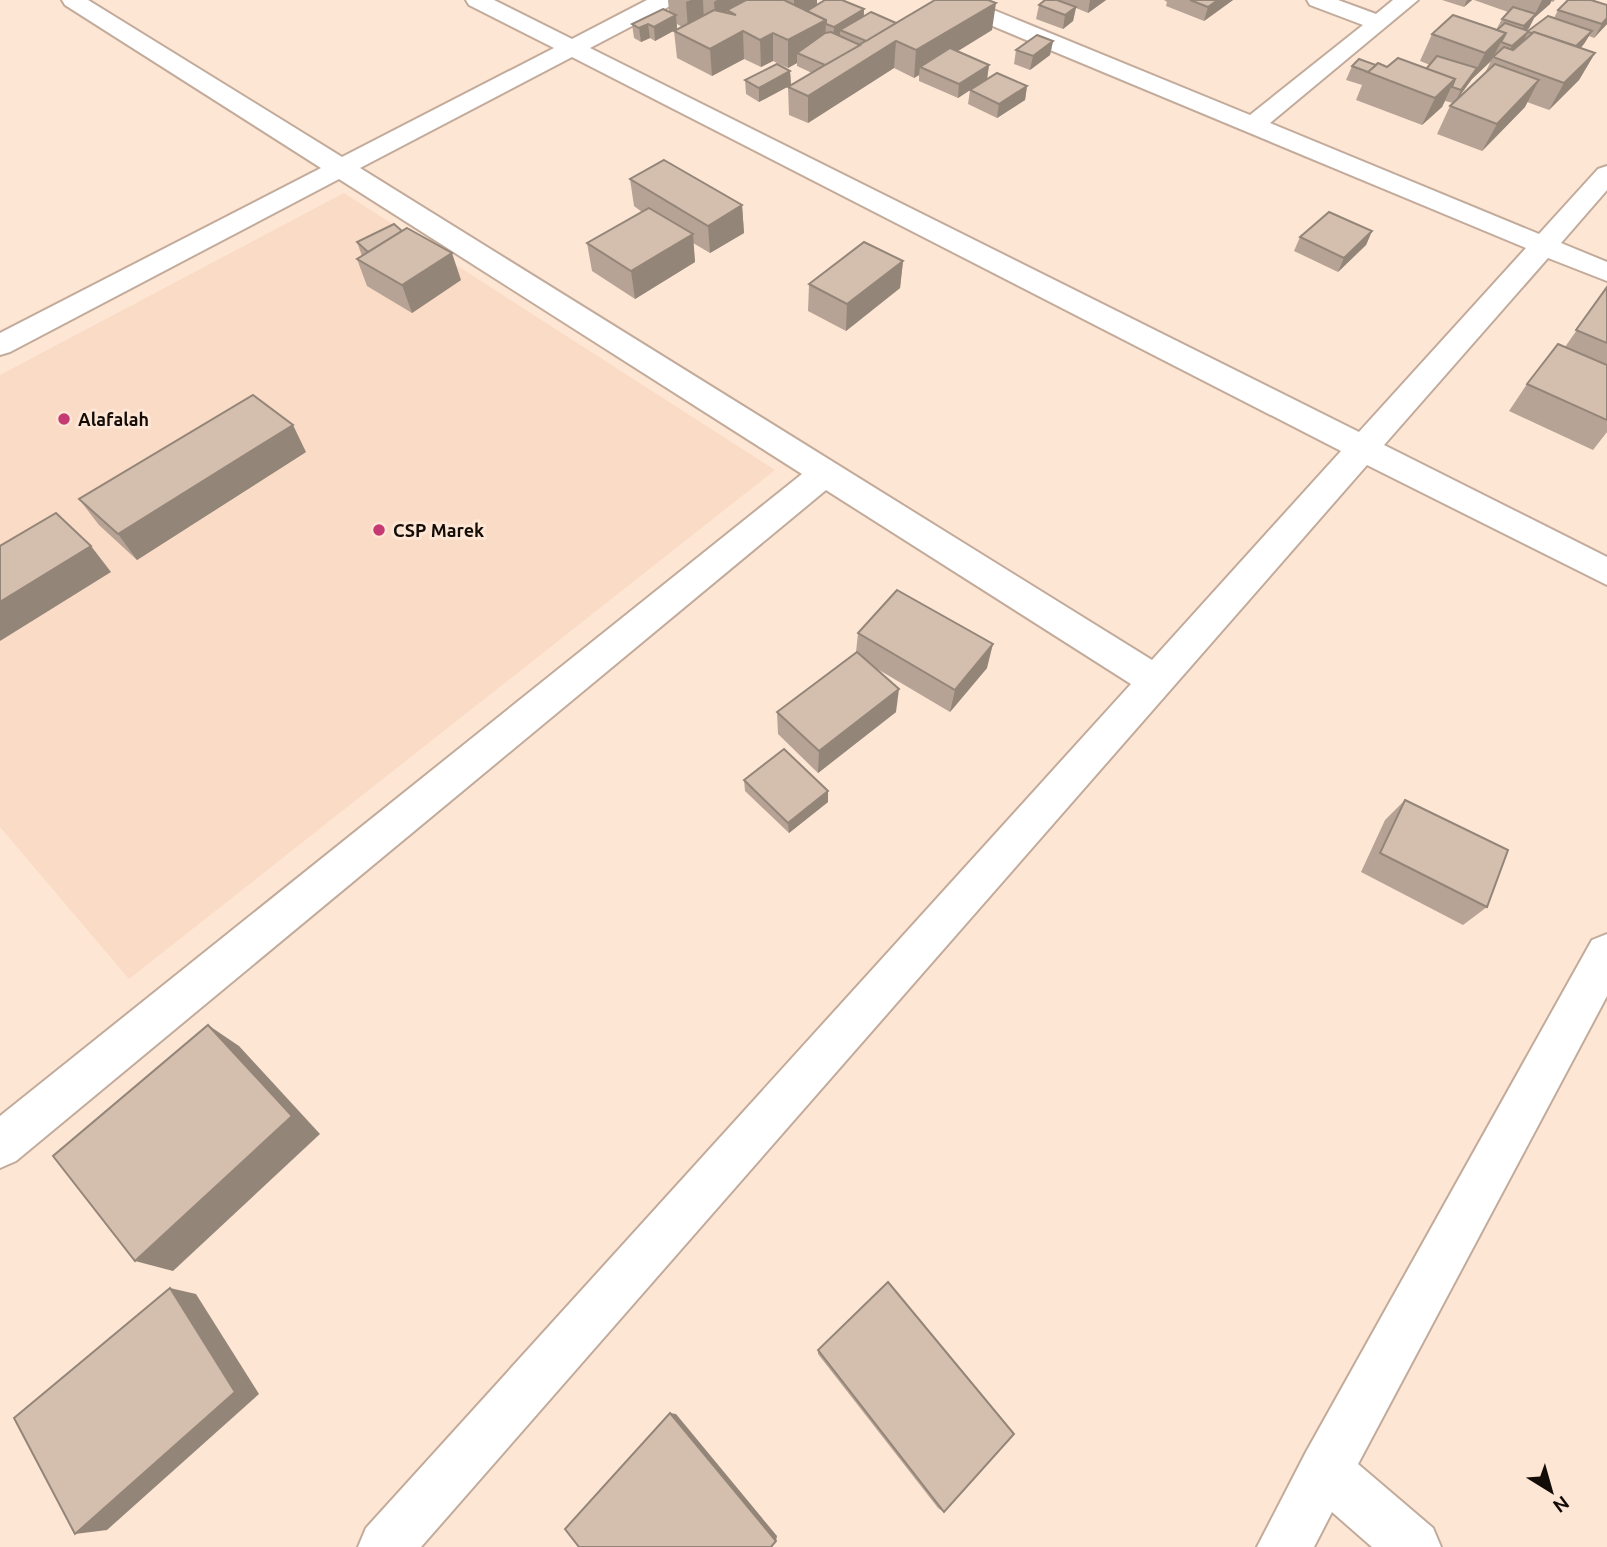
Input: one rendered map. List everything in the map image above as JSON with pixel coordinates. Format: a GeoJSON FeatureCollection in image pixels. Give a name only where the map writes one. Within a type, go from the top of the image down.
{"type":"FeatureCollection","features":[{"type":"Feature","properties":{"kind":"street"},"geometry":{"type":"LineString","coordinates":[[73,0],[1156,681]]}},
{"type":"Feature","properties":{"kind":"street"},"geometry":{"type":"LineString","coordinates":[[477,0],[1607,572]]}},
{"type":"Feature","properties":{"kind":"street"},"geometry":{"type":"LineString","coordinates":[[6,333],[341,168],[664,0]]}},
{"type":"Feature","properties":{"kind":"street"},"geometry":{"type":"LineString","coordinates":[[950,0],[1607,272]]}},
{"type":"Feature","properties":{"kind":"street"},"geometry":{"type":"LineString","coordinates":[[1318,0],[1379,23]]}},
{"type":"Feature","properties":{"kind":"street"},"geometry":{"type":"LineString","coordinates":[[1253,125],[1407,0]]}},
{"type":"Feature","properties":{"kind":"street"},"geometry":{"type":"LineString","coordinates":[[385,1547],[1607,174]]}},
{"type":"Feature","properties":{"kind":"street"},"geometry":{"type":"LineString","coordinates":[[0,1145],[825,473]]}},
{"type":"Feature","properties":{"kind":"street"},"geometry":{"type":"LineString","coordinates":[[1284,1547],[1607,954]]}},
{"type":"Feature","properties":{"kind":"street"},"geometry":{"type":"LineString","coordinates":[[1325,1471],[1414,1547]]}},
{"type":"Feature","properties":{"kind":"shaded area"},"geometry":{"type":"Polygon","coordinates":[[[344,193],[775,470],[129,979],[0,827],[0,375],[344,193]]]}},
{"type":"Feature","properties":{"kind":"building"},"geometry":{"type":"Polygon","coordinates":[[[746,0],[784,0],[826,20],[788,40],[773,33],[760,40],[743,31],[710,49],[674,31],[714,10],[736,15],[727,10],[746,0]]]}},
{"type":"Feature","properties":{"kind":"building"},"geometry":{"type":"Polygon","coordinates":[[[825,0],[842,0],[864,9],[834,27],[807,11],[825,0]]]}},
{"type":"Feature","properties":{"kind":"building"},"geometry":{"type":"Polygon","coordinates":[[[935,0],[988,0],[996,3],[916,50],[896,41],[808,96],[788,87],[935,0]]]}},
{"type":"Feature","properties":{"kind":"building"},"geometry":{"type":"Polygon","coordinates":[[[1045,0],[1057,0],[1076,7],[1065,15],[1039,5],[1045,0]]]}},
{"type":"Feature","properties":{"kind":"building"},"geometry":{"type":"Polygon","coordinates":[[[1190,0],[1218,0],[1208,7],[1190,0]]]}},
{"type":"Feature","properties":{"kind":"building"},"geometry":{"type":"Polygon","coordinates":[[[1568,0],[1591,0],[1607,5],[1607,18],[1602,24],[1558,10],[1568,0]]]}},
{"type":"Feature","properties":{"kind":"building"},"geometry":{"type":"Polygon","coordinates":[[[1513,7],[1536,14],[1524,26],[1502,19],[1513,7]]]}},
{"type":"Feature","properties":{"kind":"building"},"geometry":{"type":"Polygon","coordinates":[[[663,9],[676,15],[654,27],[648,24],[639,28],[632,24],[663,9]]]}},
{"type":"Feature","properties":{"kind":"building"},"geometry":{"type":"Polygon","coordinates":[[[871,12],[896,23],[866,41],[840,30],[871,12]]]}},
{"type":"Feature","properties":{"kind":"building"},"geometry":{"type":"Polygon","coordinates":[[[1453,15],[1506,33],[1485,53],[1432,34],[1453,15]]]}},
{"type":"Feature","properties":{"kind":"building"},"geometry":{"type":"Polygon","coordinates":[[[1548,16],[1592,31],[1576,46],[1534,32],[1528,32],[1512,46],[1501,42],[1506,33],[1497,30],[1505,23],[1528,31],[1548,16]]]}},
{"type":"Feature","properties":{"kind":"building"},"geometry":{"type":"Polygon","coordinates":[[[831,32],[860,45],[825,65],[797,53],[825,33],[831,32]]]}},
{"type":"Feature","properties":{"kind":"building"},"geometry":{"type":"Polygon","coordinates":[[[1534,32],[1595,53],[1564,83],[1493,57],[1504,47],[1513,50],[1534,32]]]}},
{"type":"Feature","properties":{"kind":"building"},"geometry":{"type":"Polygon","coordinates":[[[1037,35],[1053,41],[1033,56],[1016,50],[1037,35]]]}},
{"type":"Feature","properties":{"kind":"building"},"geometry":{"type":"Polygon","coordinates":[[[950,48],[989,65],[959,84],[920,67],[950,48]]]}},
{"type":"Feature","properties":{"kind":"building"},"geometry":{"type":"Polygon","coordinates":[[[1437,56],[1477,68],[1461,90],[1452,87],[1455,79],[1426,69],[1437,56]]]}},
{"type":"Feature","properties":{"kind":"building"},"geometry":{"type":"Polygon","coordinates":[[[1398,58],[1455,79],[1435,98],[1367,72],[1378,63],[1387,67],[1398,58]]]}},
{"type":"Feature","properties":{"kind":"building"},"geometry":{"type":"Polygon","coordinates":[[[1359,59],[1376,65],[1368,72],[1352,66],[1359,59]]]}},
{"type":"Feature","properties":{"kind":"building"},"geometry":{"type":"Polygon","coordinates":[[[777,64],[790,71],[759,88],[745,80],[777,64]]]}},
{"type":"Feature","properties":{"kind":"building"},"geometry":{"type":"Polygon","coordinates":[[[1495,64],[1539,80],[1497,124],[1450,106],[1495,64]]]}},
{"type":"Feature","properties":{"kind":"building"},"geometry":{"type":"Polygon","coordinates":[[[997,73],[1027,86],[999,104],[970,90],[997,73]]]}},
{"type":"Feature","properties":{"kind":"building"},"geometry":{"type":"Polygon","coordinates":[[[664,160],[742,205],[708,226],[630,179],[664,160]]]}},
{"type":"Feature","properties":{"kind":"building"},"geometry":{"type":"Polygon","coordinates":[[[649,208],[693,234],[631,271],[587,243],[649,208]]]}},
{"type":"Feature","properties":{"kind":"building"},"geometry":{"type":"Polygon","coordinates":[[[1329,212],[1372,231],[1344,258],[1300,237],[1329,212]]]}},
{"type":"Feature","properties":{"kind":"building"},"geometry":{"type":"Polygon","coordinates":[[[394,224],[402,231],[368,252],[357,242],[394,224]]]}},
{"type":"Feature","properties":{"kind":"building"},"geometry":{"type":"Polygon","coordinates":[[[407,228],[452,253],[402,285],[357,259],[407,228]]]}},
{"type":"Feature","properties":{"kind":"building"},"geometry":{"type":"Polygon","coordinates":[[[864,242],[903,261],[847,304],[809,284],[864,242]]]}},
{"type":"Feature","properties":{"kind":"building"},"geometry":{"type":"Polygon","coordinates":[[[1607,287],[1607,343],[1576,330],[1607,287]]]}},
{"type":"Feature","properties":{"kind":"building"},"geometry":{"type":"Polygon","coordinates":[[[1558,344],[1607,365],[1607,420],[1527,384],[1558,344]]]}},
{"type":"Feature","properties":{"kind":"building"},"geometry":{"type":"Polygon","coordinates":[[[253,395],[293,425],[118,534],[79,499],[253,395]]]}},
{"type":"Feature","properties":{"kind":"building"},"geometry":{"type":"Polygon","coordinates":[[[56,513],[91,546],[0,602],[0,546],[56,513]]]}},
{"type":"Feature","properties":{"kind":"building"},"geometry":{"type":"Polygon","coordinates":[[[897,590],[993,644],[955,690],[858,633],[897,590]]]}},
{"type":"Feature","properties":{"kind":"building"},"geometry":{"type":"Polygon","coordinates":[[[857,652],[899,689],[819,751],[777,712],[857,652]]]}},
{"type":"Feature","properties":{"kind":"building"},"geometry":{"type":"Polygon","coordinates":[[[784,749],[828,791],[788,823],[744,780],[784,749]]]}},
{"type":"Feature","properties":{"kind":"building"},"geometry":{"type":"Polygon","coordinates":[[[1405,800],[1508,850],[1487,907],[1380,853],[1405,800]]]}},
{"type":"Feature","properties":{"kind":"building"},"geometry":{"type":"Polygon","coordinates":[[[208,1025],[292,1116],[135,1261],[53,1156],[208,1025]]]}},
{"type":"Feature","properties":{"kind":"building"},"geometry":{"type":"Polygon","coordinates":[[[888,1282],[1014,1434],[944,1512],[818,1350],[888,1282]]]}},
{"type":"Feature","properties":{"kind":"building"},"geometry":{"type":"Polygon","coordinates":[[[170,1288],[235,1392],[75,1534],[14,1418],[170,1288]]]}},
{"type":"Feature","properties":{"kind":"building"},"geometry":{"type":"Polygon","coordinates":[[[670,1413],[776,1541],[771,1547],[579,1547],[565,1529],[670,1413]]]}},
{"type":"Feature","properties":{"kind":"place","name":"Alafalah"},"geometry":{"type":"Point","coordinates":[64,419]}},
{"type":"Feature","properties":{"kind":"place","name":"CSP Marek"},"geometry":{"type":"Point","coordinates":[379,530]}}]}
